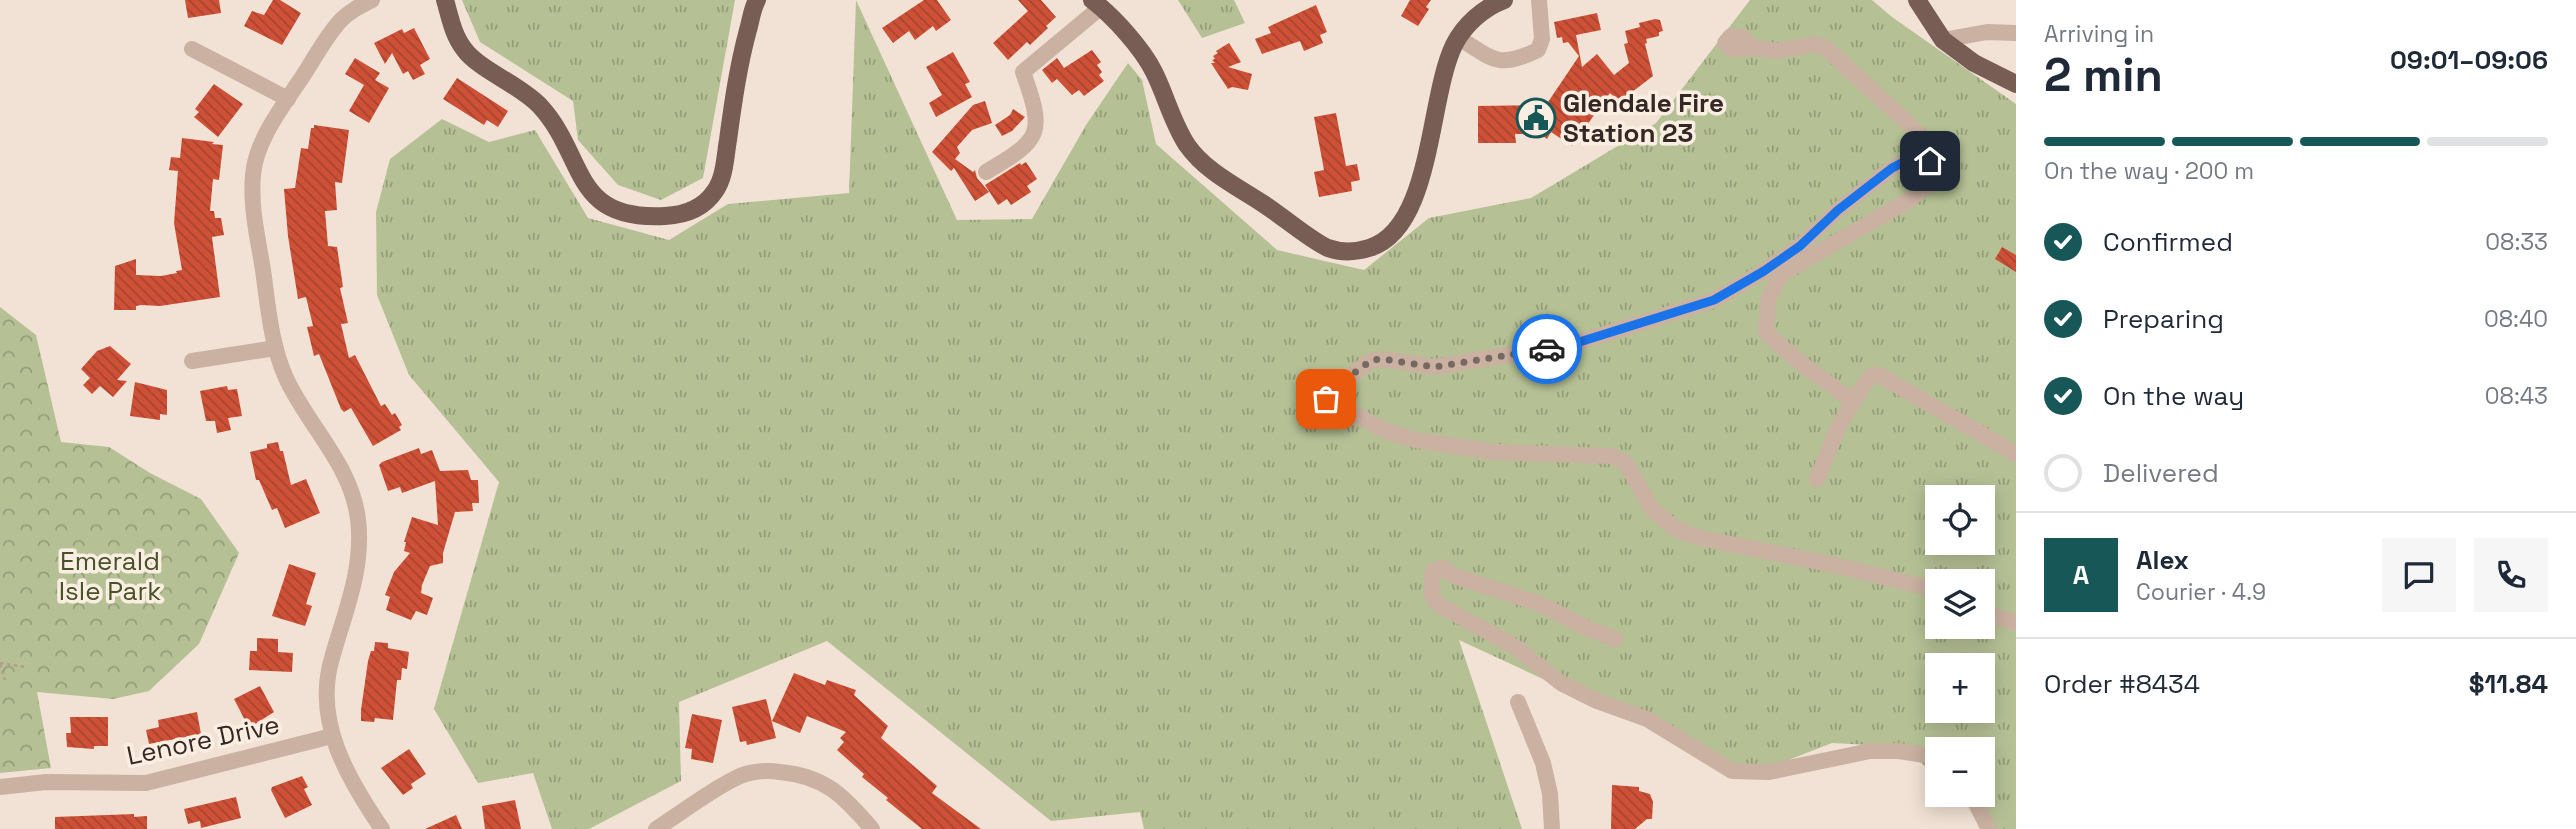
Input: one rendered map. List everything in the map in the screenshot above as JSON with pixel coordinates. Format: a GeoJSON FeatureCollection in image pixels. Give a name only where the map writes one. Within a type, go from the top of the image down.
{"type":"FeatureCollection","features":[{"type":"Feature","properties":{"kind":"main road"},"geometry":{"type":"LineString","coordinates":[[445,0],[455,34],[463,49],[471,57],[525,91],[540,107],[554,123],[577,172],[591,193],[619,212],[649,217],[679,216],[693,211],[707,201],[716,189],[721,178],[740,61],[757,0]]}},
{"type":"Feature","properties":{"kind":"main road"},"geometry":{"type":"LineString","coordinates":[[1097,3],[1120,26],[1154,70],[1178,128],[1188,146],[1206,166],[1325,247],[1340,251],[1358,251],[1380,245],[1394,234],[1406,216],[1422,177],[1444,70],[1459,38],[1476,17],[1504,0]]}},
{"type":"Feature","properties":{"kind":"main road"},"geometry":{"type":"LineString","coordinates":[[1917,0],[1943,40],[1973,63],[2016,84]]}},
{"type":"Feature","properties":{"kind":"street"},"geometry":{"type":"LineString","coordinates":[[372,0],[355,8],[340,21],[262,142],[253,174],[253,210],[275,348],[286,379],[344,473],[353,493],[360,550],[355,583],[331,661],[327,695],[331,736],[357,792],[382,829]]}},
{"type":"Feature","properties":{"kind":"street"},"geometry":{"type":"LineString","coordinates":[[1459,38],[1497,62],[1517,60],[1538,50],[1542,39],[1539,0]]}},
{"type":"Feature","properties":{"kind":"street"},"geometry":{"type":"LineString","coordinates":[[986,172],[1020,152],[1032,137],[1037,120],[1036,108],[1023,72],[1097,3]]}},
{"type":"Feature","properties":{"kind":"street"},"geometry":{"type":"LineString","coordinates":[[1943,40],[1987,32],[2016,33]]}},
{"type":"Feature","properties":{"kind":"street"},"geometry":{"type":"LineString","coordinates":[[1753,48],[1778,51],[1815,44],[1826,48],[1905,121],[1929,149],[1930,161],[1925,187],[1860,231],[1781,274],[1768,300],[1766,333],[1798,361],[1853,401]]}},
{"type":"Feature","properties":{"kind":"street"},"geometry":{"type":"LineString","coordinates":[[192,49],[288,99]]}},
{"type":"Feature","properties":{"kind":"street"},"geometry":{"type":"LineString","coordinates":[[1925,587],[1834,565],[1696,537],[1673,527],[1651,508],[1626,463],[1611,456],[1493,452],[1416,440],[1386,431],[1326,399],[1320,391],[1346,379],[1372,360],[1383,359],[1434,367],[1573,344],[1714,300],[1800,246],[1838,210],[1892,168],[1929,149]]}},
{"type":"Feature","properties":{"kind":"street"},"geometry":{"type":"LineString","coordinates":[[192,361],[275,348]]}},
{"type":"Feature","properties":{"kind":"street"},"geometry":{"type":"LineString","coordinates":[[1816,479],[1840,423],[1873,375],[1879,375],[2016,454]]}},
{"type":"Feature","properties":{"kind":"street"},"geometry":{"type":"LineString","coordinates":[[1789,566],[1925,596]]}},
{"type":"Feature","properties":{"kind":"street"},"geometry":{"type":"LineString","coordinates":[[1615,639],[1540,604],[1454,576],[1443,568],[1433,571],[1431,594],[1439,605],[1514,646],[1561,683],[1597,701],[1647,719],[1732,771],[1769,772],[1870,751],[1899,751],[1925,755]]}},
{"type":"Feature","properties":{"kind":"street"},"geometry":{"type":"LineString","coordinates":[[1995,606],[2016,613]]}},
{"type":"Feature","properties":{"kind":"street"},"geometry":{"type":"LineString","coordinates":[[1995,616],[2016,624]]}},
{"type":"Feature","properties":{"kind":"street"},"geometry":{"type":"LineString","coordinates":[[1517,702],[1543,762],[1550,794],[1552,829]]}},
{"type":"Feature","properties":{"kind":"street","name":"Lenore Drive"},"geometry":{"type":"LineString","coordinates":[[0,787],[46,782],[146,783],[331,736]]}},
{"type":"Feature","properties":{"kind":"street"},"geometry":{"type":"LineString","coordinates":[[656,829],[739,776],[769,770],[801,774],[828,784],[852,805],[872,829]]}},
{"type":"Feature","properties":{"kind":"street"},"geometry":{"type":"LineString","coordinates":[[1978,807],[1989,829]]}},
{"type":"Feature","properties":{"kind":"path"},"geometry":{"type":"LineString","coordinates":[[5,680],[0,664],[25,667]]}},
{"type":"Feature","properties":{"kind":"green space"},"geometry":{"type":"Polygon","coordinates":[[[462,0],[735,0],[703,178],[661,200],[618,185],[578,140],[573,101],[480,42],[462,0]]]}},
{"type":"Feature","properties":{"kind":"green space"},"geometry":{"type":"Polygon","coordinates":[[[856,0],[957,220],[1032,219],[1086,125],[1128,63],[1142,80],[1156,144],[1277,250],[1364,270],[1429,218],[1531,198],[1656,123],[1750,0],[1872,0],[2016,104],[2016,829],[1980,829],[1969,807],[1995,807],[1995,737],[1925,737],[1925,766],[1905,747],[1832,743],[1750,775],[1459,640],[1522,829],[1144,829],[1140,812],[1051,821],[827,641],[679,702],[681,781],[589,829],[552,829],[533,773],[478,783],[434,709],[499,482],[409,375],[377,295],[376,212],[390,159],[442,119],[489,142],[535,130],[588,218],[669,240],[728,204],[849,193],[856,0]]]}},
{"type":"Feature","properties":{"kind":"green space"},"geometry":{"type":"Polygon","coordinates":[[[1178,0],[1234,0],[1245,23],[1202,38],[1178,0]]]}},
{"type":"Feature","properties":{"kind":"green space","name":"Emerald Isle Park"},"geometry":{"type":"Polygon","coordinates":[[[0,307],[36,335],[61,442],[109,447],[150,473],[201,499],[239,553],[199,644],[149,691],[113,699],[37,692],[51,768],[0,773],[0,307]]]}},
{"type":"Feature","properties":{"kind":"building"},"geometry":{"type":"Polygon","coordinates":[[[185,0],[219,0],[221,13],[188,18],[185,0]]]}},
{"type":"Feature","properties":{"kind":"building"},"geometry":{"type":"Polygon","coordinates":[[[273,0],[280,0],[301,13],[282,45],[244,26],[252,11],[264,15],[273,0]]]}},
{"type":"Feature","properties":{"kind":"building"},"geometry":{"type":"Polygon","coordinates":[[[924,0],[937,0],[951,20],[936,31],[933,26],[915,40],[909,31],[893,43],[882,28],[924,0]]]}},
{"type":"Feature","properties":{"kind":"building"},"geometry":{"type":"Polygon","coordinates":[[[1018,0],[1041,0],[1056,17],[1030,45],[1027,42],[1008,60],[993,43],[1028,11],[1018,0]]]}},
{"type":"Feature","properties":{"kind":"building"},"geometry":{"type":"Polygon","coordinates":[[[1410,0],[1431,0],[1426,7],[1429,9],[1418,26],[1401,16],[1410,0]]]}},
{"type":"Feature","properties":{"kind":"building"},"geometry":{"type":"Polygon","coordinates":[[[1316,5],[1327,32],[1320,35],[1323,43],[1304,51],[1300,41],[1262,54],[1255,39],[1271,33],[1268,27],[1316,5]]]}},
{"type":"Feature","properties":{"kind":"building"},"geometry":{"type":"Polygon","coordinates":[[[1597,13],[1601,30],[1576,35],[1582,67],[1597,54],[1614,75],[1629,63],[1624,44],[1628,43],[1625,31],[1640,27],[1639,23],[1655,19],[1660,20],[1663,31],[1659,32],[1659,36],[1646,39],[1645,44],[1653,76],[1619,102],[1610,93],[1572,146],[1551,132],[1547,139],[1541,134],[1515,134],[1516,143],[1478,143],[1478,106],[1546,105],[1579,56],[1568,42],[1563,43],[1562,37],[1557,38],[1554,22],[1597,13]]]}},
{"type":"Feature","properties":{"kind":"building"},"geometry":{"type":"Polygon","coordinates":[[[414,28],[430,59],[420,65],[425,74],[413,80],[408,71],[403,74],[392,53],[385,64],[374,43],[402,29],[404,33],[414,28]]]}},
{"type":"Feature","properties":{"kind":"building"},"geometry":{"type":"Polygon","coordinates":[[[1229,43],[1241,62],[1228,67],[1252,74],[1248,90],[1232,87],[1228,89],[1211,63],[1215,63],[1212,60],[1218,53],[1216,51],[1229,43]]]}},
{"type":"Feature","properties":{"kind":"building"},"geometry":{"type":"Polygon","coordinates":[[[1092,50],[1101,62],[1097,65],[1102,72],[1099,75],[1104,81],[1084,96],[1079,90],[1072,95],[1057,79],[1052,83],[1042,70],[1057,58],[1064,68],[1092,50]]]}},
{"type":"Feature","properties":{"kind":"building"},"geometry":{"type":"Polygon","coordinates":[[[953,52],[970,82],[965,84],[972,97],[936,117],[929,103],[942,95],[926,67],[953,52]]]}},
{"type":"Feature","properties":{"kind":"building"},"geometry":{"type":"Polygon","coordinates":[[[355,58],[380,73],[375,80],[389,88],[369,123],[349,111],[364,85],[345,74],[355,58]]]}},
{"type":"Feature","properties":{"kind":"building"},"geometry":{"type":"Polygon","coordinates":[[[457,78],[508,111],[498,127],[487,120],[484,125],[443,99],[457,78]]]}},
{"type":"Feature","properties":{"kind":"building"},"geometry":{"type":"Polygon","coordinates":[[[214,84],[243,104],[218,137],[194,117],[199,112],[195,109],[214,84]]]}},
{"type":"Feature","properties":{"kind":"building"},"geometry":{"type":"Polygon","coordinates":[[[985,101],[992,123],[972,130],[957,147],[960,153],[955,159],[973,172],[975,170],[977,178],[989,192],[975,201],[954,168],[951,171],[932,152],[973,105],[985,101]]]}},
{"type":"Feature","properties":{"kind":"building"},"geometry":{"type":"Polygon","coordinates":[[[1013,109],[1025,117],[1012,131],[1002,136],[995,125],[1010,115],[1013,109]]]}},
{"type":"Feature","properties":{"kind":"building"},"geometry":{"type":"Polygon","coordinates":[[[1336,113],[1346,166],[1357,164],[1360,180],[1351,182],[1352,191],[1319,197],[1314,172],[1324,170],[1314,117],[1336,113]]]}},
{"type":"Feature","properties":{"kind":"building"},"geometry":{"type":"Polygon","coordinates":[[[314,125],[349,130],[342,183],[335,182],[337,210],[325,211],[328,246],[337,247],[343,287],[340,288],[348,323],[341,324],[349,358],[355,355],[381,406],[385,404],[392,415],[395,413],[402,425],[399,427],[401,430],[373,446],[351,408],[344,412],[341,409],[319,354],[314,356],[307,327],[313,326],[306,297],[298,299],[284,189],[295,188],[301,148],[308,149],[311,128],[314,128],[314,125]]]}},
{"type":"Feature","properties":{"kind":"building"},"geometry":{"type":"Polygon","coordinates":[[[182,138],[223,145],[219,180],[213,179],[210,211],[214,211],[215,218],[221,218],[224,235],[212,237],[220,297],[160,306],[141,305],[136,306],[136,310],[114,310],[115,266],[136,259],[136,275],[161,276],[182,270],[174,223],[178,171],[169,170],[171,157],[180,158],[182,138]]]}},
{"type":"Feature","properties":{"kind":"building"},"geometry":{"type":"Polygon","coordinates":[[[1026,162],[1037,179],[1027,186],[1031,192],[1011,205],[1007,199],[998,205],[985,185],[1026,162]]]}},
{"type":"Feature","properties":{"kind":"building"},"geometry":{"type":"Polygon","coordinates":[[[2002,247],[2016,255],[2016,272],[1995,259],[2002,247]]]}},
{"type":"Feature","properties":{"kind":"building"},"geometry":{"type":"Polygon","coordinates":[[[110,346],[131,364],[117,380],[127,381],[113,397],[100,386],[92,394],[83,385],[90,378],[81,369],[97,351],[110,346]]]}},
{"type":"Feature","properties":{"kind":"building"},"geometry":{"type":"Polygon","coordinates":[[[135,382],[167,390],[167,415],[160,414],[160,420],[130,416],[135,382]]]}},
{"type":"Feature","properties":{"kind":"building"},"geometry":{"type":"Polygon","coordinates":[[[227,386],[228,390],[237,389],[242,416],[228,418],[231,430],[217,433],[215,421],[206,421],[200,391],[227,386]]]}},
{"type":"Feature","properties":{"kind":"building"},"geometry":{"type":"Polygon","coordinates":[[[278,442],[280,451],[283,451],[291,485],[306,479],[320,513],[285,528],[277,508],[272,510],[259,480],[256,480],[250,452],[278,442]]]}},
{"type":"Feature","properties":{"kind":"building"},"geometry":{"type":"Polygon","coordinates":[[[419,448],[421,454],[432,450],[440,471],[468,470],[471,480],[478,480],[479,503],[472,503],[473,511],[455,512],[443,553],[443,563],[430,566],[422,585],[421,593],[433,598],[427,615],[416,611],[411,620],[386,610],[390,597],[385,595],[394,572],[410,553],[404,551],[404,542],[412,517],[438,525],[435,481],[402,493],[400,487],[388,491],[379,465],[419,448]]]}},
{"type":"Feature","properties":{"kind":"building"},"geometry":{"type":"Polygon","coordinates":[[[289,564],[316,573],[306,604],[312,606],[305,626],[272,616],[289,564]]]}},
{"type":"Feature","properties":{"kind":"building"},"geometry":{"type":"Polygon","coordinates":[[[257,638],[278,639],[278,652],[293,653],[292,672],[249,670],[250,651],[257,651],[257,638]]]}},
{"type":"Feature","properties":{"kind":"building"},"geometry":{"type":"Polygon","coordinates":[[[375,642],[388,643],[388,648],[409,652],[407,669],[402,668],[401,680],[397,680],[393,720],[375,718],[374,722],[361,721],[368,661],[371,651],[374,651],[375,642]]]}},
{"type":"Feature","properties":{"kind":"building"},"geometry":{"type":"Polygon","coordinates":[[[794,673],[825,685],[827,680],[856,690],[854,695],[888,726],[881,738],[937,786],[932,793],[981,829],[922,829],[886,800],[888,798],[862,777],[864,774],[837,750],[844,742],[840,738],[846,732],[807,716],[800,733],[772,721],[794,673]]]}},
{"type":"Feature","properties":{"kind":"building"},"geometry":{"type":"Polygon","coordinates":[[[260,686],[274,712],[249,728],[234,699],[260,686]]]}},
{"type":"Feature","properties":{"kind":"building"},"geometry":{"type":"Polygon","coordinates":[[[766,699],[776,738],[747,745],[746,741],[740,742],[732,707],[766,699]]]}},
{"type":"Feature","properties":{"kind":"building"},"geometry":{"type":"Polygon","coordinates":[[[197,712],[201,734],[149,744],[146,730],[159,727],[158,720],[197,712]]]}},
{"type":"Feature","properties":{"kind":"building"},"geometry":{"type":"Polygon","coordinates":[[[692,714],[722,720],[713,763],[691,759],[692,749],[685,748],[692,714]]]}},
{"type":"Feature","properties":{"kind":"building"},"geometry":{"type":"Polygon","coordinates":[[[70,717],[108,717],[108,746],[94,746],[94,749],[67,747],[66,733],[71,733],[70,717]]]}},
{"type":"Feature","properties":{"kind":"building"},"geometry":{"type":"Polygon","coordinates":[[[409,749],[426,774],[411,784],[413,788],[403,795],[381,768],[409,749]]]}},
{"type":"Feature","properties":{"kind":"building"},"geometry":{"type":"Polygon","coordinates":[[[302,776],[308,787],[304,789],[312,805],[285,818],[272,787],[302,776]]]}},
{"type":"Feature","properties":{"kind":"building"},"geometry":{"type":"Polygon","coordinates":[[[1612,785],[1639,787],[1639,791],[1650,794],[1653,802],[1652,819],[1647,819],[1635,829],[1611,829],[1612,785]]]}},
{"type":"Feature","properties":{"kind":"building"},"geometry":{"type":"Polygon","coordinates":[[[236,797],[241,818],[201,828],[200,821],[188,824],[184,809],[236,797]]]}},
{"type":"Feature","properties":{"kind":"building"},"geometry":{"type":"Polygon","coordinates":[[[515,800],[521,829],[485,829],[482,806],[515,800]]]}},
{"type":"Feature","properties":{"kind":"building"},"geometry":{"type":"Polygon","coordinates":[[[134,814],[134,817],[147,816],[147,829],[55,829],[55,817],[134,814]]]}},
{"type":"Feature","properties":{"kind":"building"},"geometry":{"type":"Polygon","coordinates":[[[456,815],[462,829],[425,829],[456,815]]]}},
{"type":"Feature","properties":{"kind":"way so far"},"geometry":{"type":"LineString","coordinates":[[1326,399],[1320,391],[1346,379],[1372,360],[1383,359],[1434,367],[1547,349]]}},
{"type":"Feature","properties":{"kind":"place","name":"Glendale Fire Station 23"},"geometry":{"type":"Point","coordinates":[1536,118]}},
{"type":"Feature","properties":{"kind":"route"},"geometry":{"type":"LineString","coordinates":[[1547,349],[1573,344],[1714,300],[1800,246],[1838,210],[1892,168],[1929,149],[1930,161]]}}]}
